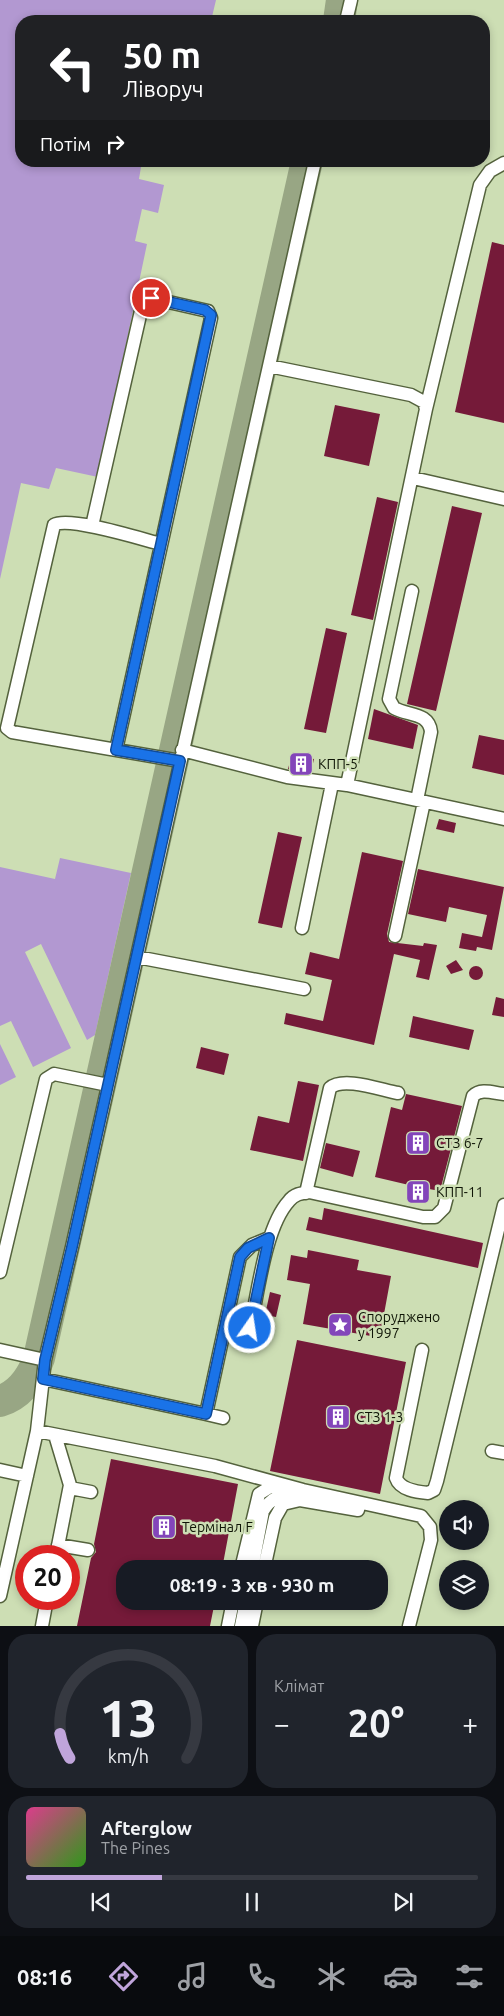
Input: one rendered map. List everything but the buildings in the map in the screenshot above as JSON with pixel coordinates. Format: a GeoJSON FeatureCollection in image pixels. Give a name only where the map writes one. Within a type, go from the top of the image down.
{"type":"FeatureCollection","features":[{"type":"Feature","properties":{"kind":"lane"},"geometry":{"type":"LineString","coordinates":[[347,15],[351,0]]}},
{"type":"Feature","properties":{"kind":"lane"},"geometry":{"type":"LineString","coordinates":[[347,785],[426,409],[480,185],[490,171],[504,163]]}},
{"type":"Feature","properties":{"kind":"lane"},"geometry":{"type":"LineString","coordinates":[[0,1596],[37,1431],[45,1360],[314,167]]}},
{"type":"Feature","properties":{"kind":"lane"},"geometry":{"type":"LineString","coordinates":[[92,526],[144,302],[151,298],[210,312],[211,318],[116,750]]}},
{"type":"Feature","properties":{"kind":"lane"},"geometry":{"type":"LineString","coordinates":[[269,366],[411,395],[424,402],[426,409]]}},
{"type":"Feature","properties":{"kind":"lane"},"geometry":{"type":"LineString","coordinates":[[413,478],[504,499]]}},
{"type":"Feature","properties":{"kind":"lane"},"geometry":{"type":"LineString","coordinates":[[161,544],[92,526],[67,522],[58,522],[52,528],[7,728],[12,732],[116,750],[181,755],[287,777],[347,785],[504,819]]}},
{"type":"Feature","properties":{"kind":"lane"},"geometry":{"type":"LineString","coordinates":[[395,936],[421,801],[431,732],[430,725],[423,717],[394,708],[388,699],[412,591]]}},
{"type":"Feature","properties":{"kind":"lane"},"geometry":{"type":"LineString","coordinates":[[302,928],[332,784]]}},
{"type":"Feature","properties":{"kind":"lane"},"geometry":{"type":"LineString","coordinates":[[137,957],[304,989]]}},
{"type":"Feature","properties":{"kind":"lane"},"geometry":{"type":"LineString","coordinates":[[0,1272],[46,1079],[54,1074],[108,1085]]}},
{"type":"Feature","properties":{"kind":"lane"},"geometry":{"type":"LineString","coordinates":[[306,1192],[330,1088],[337,1083],[348,1082],[398,1093]]}},
{"type":"Feature","properties":{"kind":"lane"},"geometry":{"type":"LineString","coordinates":[[250,1328],[269,1238],[288,1201],[306,1192],[423,1217],[436,1217],[444,1208],[473,1096],[482,1091],[504,1094]]}},
{"type":"Feature","properties":{"kind":"lane"},"geometry":{"type":"LineString","coordinates":[[422,1350],[396,1478],[399,1485],[404,1488],[428,1493],[434,1490],[437,1481],[502,1221],[504,1205]]}},
{"type":"Feature","properties":{"kind":"lane"},"geometry":{"type":"LineString","coordinates":[[206,1414],[240,1257],[248,1248],[269,1238]]}},
{"type":"Feature","properties":{"kind":"lane"},"geometry":{"type":"LineString","coordinates":[[0,1350],[45,1360]]}},
{"type":"Feature","properties":{"kind":"lane"},"geometry":{"type":"LineString","coordinates":[[43,1379],[223,1418]]}},
{"type":"Feature","properties":{"kind":"lane"},"geometry":{"type":"LineString","coordinates":[[37,1431],[215,1466],[303,1490],[421,1516],[430,1527],[431,1540],[427,1548],[409,1626]]}},
{"type":"Feature","properties":{"kind":"lane"},"geometry":{"type":"LineString","coordinates":[[55,1435],[70,1488],[58,1545]]}},
{"type":"Feature","properties":{"kind":"lane"},"geometry":{"type":"LineString","coordinates":[[0,1470],[27,1476]]}},
{"type":"Feature","properties":{"kind":"lane"},"geometry":{"type":"LineString","coordinates":[[242,1560],[259,1494],[270,1487],[278,1486],[303,1490]]}},
{"type":"Feature","properties":{"kind":"lane"},"geometry":{"type":"LineString","coordinates":[[70,1488],[91,1492]]}},
{"type":"Feature","properties":{"kind":"lane"},"geometry":{"type":"LineString","coordinates":[[254,1560],[263,1511],[267,1504],[278,1496],[303,1490]]}},
{"type":"Feature","properties":{"kind":"lane"},"geometry":{"type":"LineString","coordinates":[[266,1560],[278,1510],[283,1504],[300,1500],[413,1519],[422,1527],[427,1548]]}},
{"type":"Feature","properties":{"kind":"lane"},"geometry":{"type":"LineString","coordinates":[[80,1550],[88,1550]]}},
{"type":"Feature","properties":{"kind":"lane"},"geometry":{"type":"LineString","coordinates":[[42,1626],[46,1610]]}},
{"type":"Feature","properties":{"kind":"lane"},"geometry":{"type":"LineString","coordinates":[[228,1626],[231,1610]]}},
{"type":"Feature","properties":{"kind":"lane"},"geometry":{"type":"LineString","coordinates":[[241,1626],[244,1610]]}},
{"type":"Feature","properties":{"kind":"lane"},"geometry":{"type":"LineString","coordinates":[[252,1626],[255,1610]]}},
{"type":"Feature","properties":{"kind":"shaded area"},"geometry":{"type":"Polygon","coordinates":[[[0,0],[216,0],[212,15],[15,15],[15,167],[141,167],[139,179],[164,185],[158,213],[142,209],[135,241],[147,244],[98,477],[56,468],[49,489],[21,483],[0,579],[0,0]]]}},
{"type":"Feature","properties":{"kind":"shaded area"},"geometry":{"type":"Polygon","coordinates":[[[60,858],[131,873],[95,1035],[87,1040],[41,944],[25,952],[71,1048],[33,1067],[11,1021],[0,1026],[0,867],[55,879],[60,858]]]}},
{"type":"Feature","properties":{"kind":"shaded area"},"geometry":{"type":"Polygon","coordinates":[[[0,1044],[16,1077],[0,1085],[0,1044]]]}},
{"type":"Feature","properties":{"kind":"taxiway"},"geometry":{"type":"LineString","coordinates":[[340,15],[342,0]]}},
{"type":"Feature","properties":{"kind":"taxiway"},"geometry":{"type":"LineString","coordinates":[[0,1401],[19,1390],[33,1372],[39,1358],[306,167]]}},
{"type":"Feature","properties":{"kind":"place","name":"КПП-5"},"geometry":{"type":"Point","coordinates":[301,764]}},
{"type":"Feature","properties":{"kind":"place","name":"СТЗ 6-7"},"geometry":{"type":"Point","coordinates":[418,1143]}},
{"type":"Feature","properties":{"kind":"place","name":"КПП-11"},"geometry":{"type":"Point","coordinates":[418,1192]}},
{"type":"Feature","properties":{"kind":"place","name":"Споруджено у 1997"},"geometry":{"type":"Point","coordinates":[340,1325]}},
{"type":"Feature","properties":{"kind":"place","name":"СТЗ 1-3"},"geometry":{"type":"Point","coordinates":[338,1417]}},
{"type":"Feature","properties":{"kind":"place","name":"Термінал F"},"geometry":{"type":"Point","coordinates":[164,1527]}},
{"type":"Feature","properties":{"kind":"route"},"geometry":{"type":"LineString","coordinates":[[151,298],[208,311],[211,318],[116,750],[180,761],[45,1360],[43,1379],[206,1414],[240,1257],[252,1244],[269,1238],[250,1328]]}}]}
